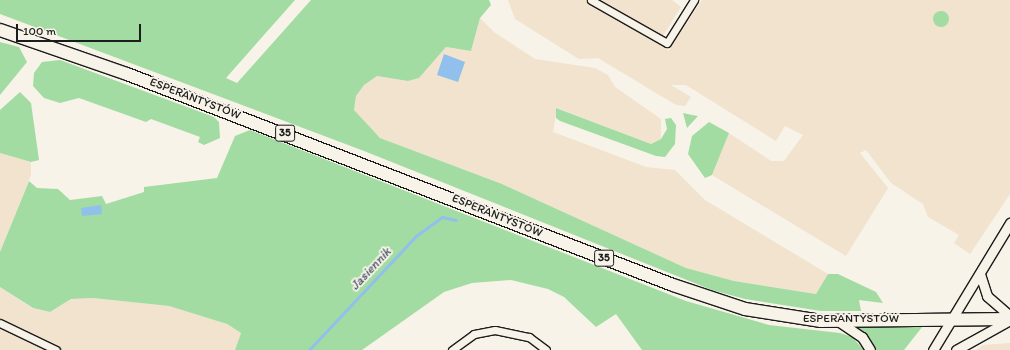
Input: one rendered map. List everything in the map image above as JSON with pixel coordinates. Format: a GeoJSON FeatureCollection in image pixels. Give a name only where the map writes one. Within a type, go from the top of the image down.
{"type":"FeatureCollection","features":[{"type":"Feature","properties":{"kind":"main road","name":"ESPERANTYSTÓW"},"geometry":{"type":"LineString","coordinates":[[0,30],[235,114],[698,295],[763,313],[838,321],[954,318],[1010,319]]}},
{"type":"Feature","properties":{"kind":"street"},"geometry":{"type":"LineString","coordinates":[[591,0],[667,43],[694,0]]}},
{"type":"Feature","properties":{"kind":"street"},"geometry":{"type":"LineString","coordinates":[[933,350],[939,346],[1010,223]]}},
{"type":"Feature","properties":{"kind":"street"},"geometry":{"type":"LineString","coordinates":[[956,350],[1010,319],[987,296],[980,274]]}},
{"type":"Feature","properties":{"kind":"street"},"geometry":{"type":"LineString","coordinates":[[838,321],[862,337],[870,350]]}},
{"type":"Feature","properties":{"kind":"street"},"geometry":{"type":"LineString","coordinates":[[0,323],[56,350]]}},
{"type":"Feature","properties":{"kind":"street"},"geometry":{"type":"LineString","coordinates":[[452,350],[474,334],[495,330],[529,337],[546,350]]}},
{"type":"Feature","properties":{"kind":"shaded area"},"geometry":{"type":"Polygon","coordinates":[[[508,0],[672,0],[681,7],[661,39],[668,51],[702,0],[1010,0],[1010,194],[970,254],[954,243],[959,235],[928,217],[923,204],[891,183],[866,150],[860,153],[888,188],[846,256],[712,175],[729,133],[771,161],[784,161],[803,135],[785,126],[776,141],[686,85],[671,85],[691,97],[685,106],[676,105],[598,58],[579,59],[515,19],[508,0]]]}},
{"type":"Feature","properties":{"kind":"shaded area"},"geometry":{"type":"Polygon","coordinates":[[[480,18],[494,32],[535,59],[595,68],[608,75],[615,87],[661,119],[661,139],[651,144],[557,108],[553,132],[646,167],[675,170],[705,200],[828,274],[816,294],[734,281],[686,268],[502,184],[380,138],[358,117],[354,110],[356,96],[364,85],[377,76],[408,81],[419,78],[446,47],[471,51],[480,18]]]}},
{"type":"Feature","properties":{"kind":"shaded area"},"geometry":{"type":"Polygon","coordinates":[[[0,153],[31,162],[31,175],[0,252],[0,153]]]}},
{"type":"Feature","properties":{"kind":"shaded area"},"geometry":{"type":"Polygon","coordinates":[[[0,287],[32,308],[50,312],[71,299],[93,298],[169,306],[227,324],[241,333],[235,350],[0,350],[0,287]]]}},
{"type":"Feature","properties":{"kind":"shaded area"},"geometry":{"type":"Polygon","coordinates":[[[1010,343],[1010,350],[976,350],[983,345],[1010,343]]]}},
{"type":"Feature","properties":{"kind":"green space"},"geometry":{"type":"Polygon","coordinates":[[[0,0],[295,0],[226,78],[237,83],[311,0],[489,0],[491,5],[480,18],[471,51],[446,47],[419,78],[408,81],[377,76],[364,85],[356,96],[354,110],[380,138],[502,184],[686,268],[734,281],[816,294],[828,274],[838,274],[876,292],[883,303],[859,300],[861,311],[821,311],[745,299],[712,290],[364,151],[0,14],[0,0]]]}},
{"type":"Feature","properties":{"kind":"green space"},"geometry":{"type":"Polygon","coordinates":[[[941,11],[947,13],[949,19],[947,25],[941,27],[935,25],[933,19],[935,13],[941,11]]]}},
{"type":"Feature","properties":{"kind":"green space"},"geometry":{"type":"Polygon","coordinates":[[[0,42],[19,47],[27,62],[0,95],[0,42]]]}},
{"type":"Feature","properties":{"kind":"green space"},"geometry":{"type":"Polygon","coordinates":[[[60,60],[214,117],[219,122],[220,138],[204,145],[198,142],[200,137],[151,119],[146,122],[79,98],[60,103],[44,98],[33,86],[34,73],[42,62],[60,60]]]}},
{"type":"Feature","properties":{"kind":"green space"},"geometry":{"type":"Polygon","coordinates":[[[20,92],[31,103],[39,160],[31,162],[0,153],[0,110],[20,92]]]}},
{"type":"Feature","properties":{"kind":"green space"},"geometry":{"type":"Polygon","coordinates":[[[556,108],[651,144],[661,139],[667,129],[665,119],[671,118],[676,125],[675,144],[665,157],[656,156],[560,121],[556,118],[556,108]]]}},
{"type":"Feature","properties":{"kind":"green space"},"geometry":{"type":"Polygon","coordinates":[[[683,113],[698,116],[687,128],[683,113]]]}},
{"type":"Feature","properties":{"kind":"green space"},"geometry":{"type":"Polygon","coordinates":[[[709,122],[729,133],[712,175],[705,178],[688,154],[692,136],[709,122]]]}},
{"type":"Feature","properties":{"kind":"green space"},"geometry":{"type":"Polygon","coordinates":[[[250,130],[686,301],[769,325],[840,333],[852,337],[864,350],[642,350],[616,314],[596,327],[564,297],[548,289],[511,280],[472,283],[444,292],[362,350],[235,350],[241,333],[227,324],[169,306],[93,298],[71,299],[50,312],[33,308],[0,287],[0,252],[29,181],[37,188],[58,189],[70,200],[102,196],[106,204],[144,192],[144,187],[217,178],[235,136],[250,130]]]}},
{"type":"Feature","properties":{"kind":"green space"},"geometry":{"type":"Polygon","coordinates":[[[923,326],[904,350],[876,350],[855,327],[923,326]]]}},
{"type":"Feature","properties":{"kind":"water"},"geometry":{"type":"Polygon","coordinates":[[[444,54],[465,62],[458,82],[437,75],[444,54]]]}},
{"type":"Feature","properties":{"kind":"water"},"geometry":{"type":"Polygon","coordinates":[[[101,205],[102,214],[82,216],[81,208],[101,205]]]}},
{"type":"Feature","properties":{"kind":"waterway","name":"Jasiennik"},"geometry":{"type":"LineString","coordinates":[[309,350],[416,236],[442,217],[456,220]]}}]}
